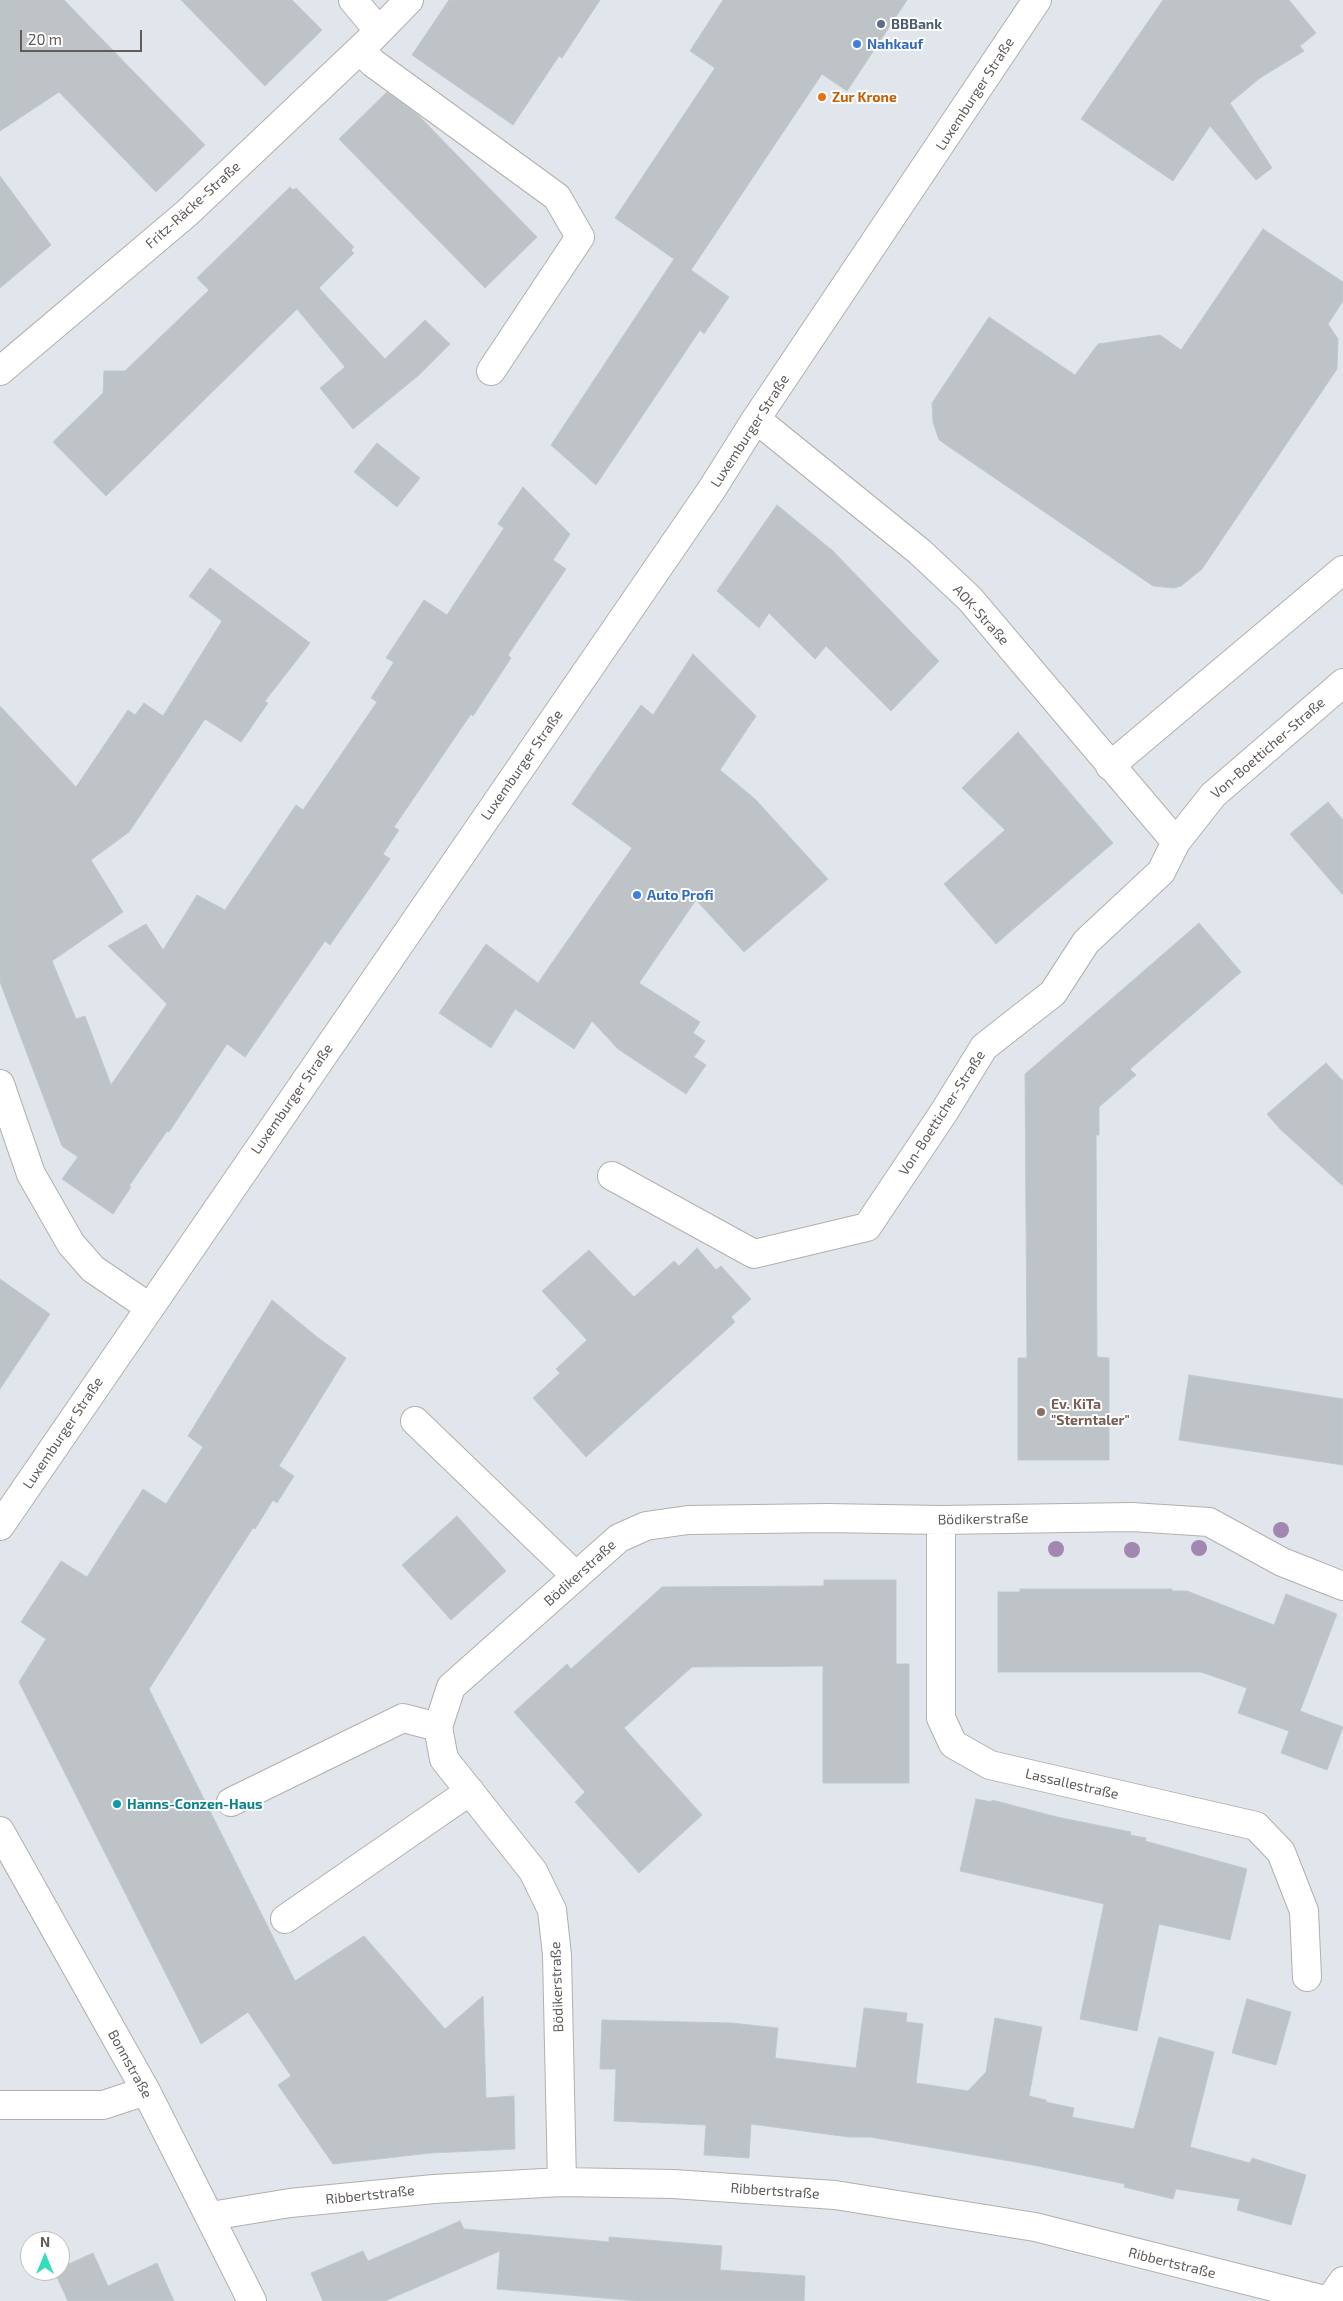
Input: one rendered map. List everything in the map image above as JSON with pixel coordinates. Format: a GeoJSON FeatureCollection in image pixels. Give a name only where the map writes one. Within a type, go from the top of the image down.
{"type":"FeatureCollection","features":[{"type":"Feature","properties":{"kind":"street"},"geometry":{"type":"LineString","coordinates":[[353,0],[378,30]]}},
{"type":"Feature","properties":{"kind":"street","name":"Fritz-Räcke-Straße"},"geometry":{"type":"LineString","coordinates":[[0,371],[187,213],[360,50],[409,0]]}},
{"type":"Feature","properties":{"kind":"street","name":"Luxemburger Straße"},"geometry":{"type":"LineString","coordinates":[[0,1526],[712,489],[756,419],[1037,0]]}},
{"type":"Feature","properties":{"kind":"street"},"geometry":{"type":"LineString","coordinates":[[360,50],[373,63],[557,197],[580,238],[491,371]]}},
{"type":"Feature","properties":{"kind":"street","name":"AOK-Straße"},"geometry":{"type":"LineString","coordinates":[[756,419],[920,552],[970,599],[1176,842]]}},
{"type":"Feature","properties":{"kind":"street"},"geometry":{"type":"LineString","coordinates":[[1110,766],[1343,570]]}},
{"type":"Feature","properties":{"kind":"street","name":"Von-Boetticher-Straße"},"geometry":{"type":"LineString","coordinates":[[612,1176],[754,1254],[867,1227],[944,1112],[984,1047],[1053,993],[1086,942],[1161,872],[1176,842],[1213,795],[1343,683]]}},
{"type":"Feature","properties":{"kind":"street"},"geometry":{"type":"LineString","coordinates":[[0,1084],[31,1174],[71,1244],[93,1269],[149,1307]]}},
{"type":"Feature","properties":{"kind":"street"},"geometry":{"type":"LineString","coordinates":[[415,1421],[576,1576]]}},
{"type":"Feature","properties":{"kind":"street","name":"Bödikerstraße"},"geometry":{"type":"LineString","coordinates":[[562,2182],[557,1955],[552,1910],[533,1871],[444,1759],[438,1727],[451,1687],[620,1538],[646,1526],[688,1520],[942,1520],[1132,1517],[1208,1522],[1282,1562],[1343,1586]]}},
{"type":"Feature","properties":{"kind":"street","name":"Lassallestraße"},"geometry":{"type":"LineString","coordinates":[[942,1520],[941,1718],[953,1744],[990,1765],[1256,1826],[1281,1852],[1304,1911],[1307,1977]]}},
{"type":"Feature","properties":{"kind":"street"},"geometry":{"type":"LineString","coordinates":[[231,1802],[403,1718],[438,1727]]}},
{"type":"Feature","properties":{"kind":"street"},"geometry":{"type":"LineString","coordinates":[[285,1919],[470,1791]]}},
{"type":"Feature","properties":{"kind":"street","name":"Bonnstraße"},"geometry":{"type":"LineString","coordinates":[[4,1842],[146,2091],[211,2216],[252,2301]]}},
{"type":"Feature","properties":{"kind":"street"},"geometry":{"type":"LineString","coordinates":[[0,2105],[103,2105],[146,2091]]}},
{"type":"Feature","properties":{"kind":"street","name":"Ribbertstraße"},"geometry":{"type":"LineString","coordinates":[[211,2216],[290,2203],[434,2189],[562,2182],[673,2184],[835,2195],[1035,2227],[1329,2301],[1343,2281]]}},
{"type":"Feature","properties":{"kind":"building"},"geometry":{"type":"Polygon","coordinates":[[[0,0],[64,0],[205,145],[156,192],[59,92],[0,131],[0,0]]]}},
{"type":"Feature","properties":{"kind":"building"},"geometry":{"type":"Polygon","coordinates":[[[181,0],[292,0],[322,30],[265,86],[181,0]]]}},
{"type":"Feature","properties":{"kind":"building"},"geometry":{"type":"Polygon","coordinates":[[[449,0],[600,0],[562,58],[559,56],[513,125],[412,55],[449,0]]]}},
{"type":"Feature","properties":{"kind":"building"},"geometry":{"type":"Polygon","coordinates":[[[723,0],[907,0],[847,91],[822,74],[691,270],[729,297],[704,334],[700,330],[596,485],[551,445],[674,259],[615,218],[715,68],[690,51],[723,0]]]}},
{"type":"Feature","properties":{"kind":"building"},"geometry":{"type":"Polygon","coordinates":[[[1163,0],[1289,0],[1316,33],[1300,46],[1304,51],[1260,78],[1230,103],[1272,168],[1256,180],[1210,126],[1173,181],[1081,119],[1163,0]]]}},
{"type":"Feature","properties":{"kind":"building"},"geometry":{"type":"Polygon","coordinates":[[[387,92],[418,115],[537,237],[485,288],[339,139],[387,92]]]}},
{"type":"Feature","properties":{"kind":"building"},"geometry":{"type":"Polygon","coordinates":[[[0,176],[51,245],[0,288],[0,176]]]}},
{"type":"Feature","properties":{"kind":"building"},"geometry":{"type":"Polygon","coordinates":[[[290,187],[293,190],[296,188],[354,247],[351,250],[354,253],[319,288],[385,359],[425,320],[450,344],[419,375],[353,429],[320,388],[345,367],[297,309],[106,496],[53,442],[103,393],[104,371],[125,371],[209,290],[197,278],[290,187]]]}},
{"type":"Feature","properties":{"kind":"building"},"geometry":{"type":"Polygon","coordinates":[[[1263,229],[1343,282],[1343,301],[1328,324],[1338,339],[1337,369],[1202,569],[1181,586],[1174,588],[1153,586],[939,440],[933,422],[932,403],[989,317],[1075,375],[1098,344],[1160,335],[1181,350],[1263,229]]]}},
{"type":"Feature","properties":{"kind":"building"},"geometry":{"type":"Polygon","coordinates":[[[377,443],[420,478],[397,507],[354,472],[377,443]]]}},
{"type":"Feature","properties":{"kind":"building"},"geometry":{"type":"Polygon","coordinates":[[[523,487],[570,534],[553,560],[566,569],[508,655],[511,658],[473,716],[471,714],[394,827],[399,830],[383,854],[390,859],[330,945],[325,941],[245,1057],[227,1044],[169,1132],[167,1131],[129,1186],[131,1187],[113,1214],[62,1179],[78,1157],[62,1146],[0,982],[0,706],[76,787],[128,710],[135,715],[144,703],[163,716],[222,621],[189,596],[210,568],[310,643],[265,701],[268,703],[241,742],[205,719],[129,832],[91,860],[123,912],[52,961],[76,1019],[85,1016],[111,1085],[167,1004],[108,946],[146,924],[163,950],[197,895],[225,910],[296,805],[303,810],[377,702],[371,698],[394,662],[386,658],[424,600],[447,615],[504,528],[498,524],[523,487]]]}},
{"type":"Feature","properties":{"kind":"building"},"geometry":{"type":"Polygon","coordinates":[[[777,505],[833,551],[939,661],[891,711],[826,646],[815,659],[769,613],[759,628],[717,591],[777,505]]]}},
{"type":"Feature","properties":{"kind":"building"},"geometry":{"type":"Polygon","coordinates":[[[693,654],[756,716],[720,770],[755,799],[828,879],[744,952],[696,900],[639,983],[700,1022],[693,1033],[705,1041],[694,1057],[706,1065],[686,1094],[618,1049],[592,1021],[574,1049],[515,1009],[491,1048],[439,1013],[486,944],[538,983],[632,848],[572,804],[641,705],[653,715],[693,654]]]}},
{"type":"Feature","properties":{"kind":"building"},"geometry":{"type":"Polygon","coordinates":[[[1018,732],[1113,843],[996,944],[944,884],[1005,830],[962,788],[1018,732]]]}},
{"type":"Feature","properties":{"kind":"building"},"geometry":{"type":"Polygon","coordinates":[[[1328,802],[1343,820],[1343,895],[1290,834],[1328,802]]]}},
{"type":"Feature","properties":{"kind":"building"},"geometry":{"type":"Polygon","coordinates":[[[1199,923],[1241,972],[1130,1069],[1136,1075],[1099,1107],[1099,1135],[1096,1135],[1097,1357],[1109,1358],[1109,1460],[1018,1460],[1018,1358],[1027,1358],[1025,1074],[1199,923]]]}},
{"type":"Feature","properties":{"kind":"building"},"geometry":{"type":"Polygon","coordinates":[[[1326,1063],[1343,1081],[1343,1186],[1280,1129],[1267,1114],[1326,1063]]]}},
{"type":"Feature","properties":{"kind":"building"},"geometry":{"type":"Polygon","coordinates":[[[697,1248],[716,1270],[721,1266],[751,1299],[731,1317],[735,1322],[586,1457],[533,1398],[560,1373],[556,1369],[587,1340],[542,1291],[589,1250],[634,1297],[674,1261],[679,1266],[697,1248]]]}},
{"type":"Feature","properties":{"kind":"building"},"geometry":{"type":"Polygon","coordinates":[[[0,1279],[50,1314],[0,1389],[0,1279]]]}},
{"type":"Feature","properties":{"kind":"building"},"geometry":{"type":"Polygon","coordinates":[[[272,1300],[346,1358],[279,1466],[294,1476],[277,1503],[273,1500],[255,1529],[253,1528],[149,1689],[295,1981],[364,1936],[445,2029],[483,1996],[486,2098],[514,2096],[515,2149],[431,2153],[333,2164],[278,2085],[291,2076],[248,2012],[201,2044],[19,1682],[46,1639],[21,1622],[61,1561],[87,1577],[143,1489],[166,1504],[203,1447],[188,1436],[272,1300]]]}},
{"type":"Feature","properties":{"kind":"building"},"geometry":{"type":"Polygon","coordinates":[[[1189,1375],[1343,1399],[1343,1465],[1179,1440],[1189,1375]]]}},
{"type":"Feature","properties":{"kind":"building"},"geometry":{"type":"Polygon","coordinates":[[[457,1516],[506,1571],[451,1620],[402,1565],[457,1516]]]}},
{"type":"Feature","properties":{"kind":"building"},"geometry":{"type":"Polygon","coordinates":[[[824,1580],[896,1580],[896,1664],[909,1664],[909,1783],[823,1783],[823,1666],[692,1667],[624,1728],[702,1815],[639,1873],[575,1802],[585,1792],[514,1712],[567,1664],[571,1669],[662,1587],[824,1586],[824,1580]]]}},
{"type":"Feature","properties":{"kind":"building"},"geometry":{"type":"Polygon","coordinates":[[[1020,1589],[1172,1589],[1172,1591],[1187,1591],[1274,1625],[1286,1594],[1337,1614],[1300,1711],[1343,1727],[1327,1770],[1281,1753],[1289,1731],[1238,1713],[1247,1688],[1201,1672],[998,1672],[998,1592],[1020,1592],[1020,1589]]]}},
{"type":"Feature","properties":{"kind":"building"},"geometry":{"type":"Polygon","coordinates":[[[976,1799],[992,1802],[992,1800],[1057,1817],[1131,1832],[1130,1835],[1146,1838],[1145,1841],[1247,1869],[1230,1940],[1159,1924],[1137,2031],[1080,2019],[1104,1904],[960,1871],[976,1799]]]}},
{"type":"Feature","properties":{"kind":"building"},"geometry":{"type":"Polygon","coordinates":[[[1247,1999],[1291,2012],[1276,2065],[1232,2053],[1247,1999]]]}},
{"type":"Feature","properties":{"kind":"building"},"geometry":{"type":"Polygon","coordinates":[[[864,2008],[907,2013],[906,2022],[923,2024],[916,2083],[968,2091],[986,2072],[995,2018],[1042,2027],[1029,2096],[1074,2108],[1072,2117],[1134,2129],[1159,2037],[1214,2052],[1190,2147],[1250,2163],[1252,2158],[1306,2175],[1291,2225],[1237,2210],[1240,2199],[1176,2189],[1173,2199],[1124,2187],[1125,2184],[1033,2165],[870,2137],[849,2137],[751,2124],[749,2158],[704,2155],[706,2125],[614,2121],[616,2069],[600,2069],[602,2020],[731,2023],[778,2028],[775,2058],[856,2068],[864,2008]]]}},
{"type":"Feature","properties":{"kind":"building"},"geometry":{"type":"Polygon","coordinates":[[[460,2221],[464,2229],[609,2242],[609,2237],[722,2246],[720,2270],[805,2276],[804,2301],[639,2301],[497,2289],[500,2251],[385,2301],[323,2301],[311,2273],[363,2251],[368,2261],[460,2221]]]}},
{"type":"Feature","properties":{"kind":"building"},"geometry":{"type":"Polygon","coordinates":[[[93,2253],[108,2286],[157,2263],[174,2301],[68,2301],[59,2281],[70,2281],[70,2263],[93,2253]]]}},
{"type":"Feature","properties":{"kind":"place","name":"BBBank"},"geometry":{"type":"Point","coordinates":[881,24]}},
{"type":"Feature","properties":{"kind":"place","name":"Nahkauf"},"geometry":{"type":"Point","coordinates":[857,44]}},
{"type":"Feature","properties":{"kind":"place","name":"Zur Krone"},"geometry":{"type":"Point","coordinates":[822,97]}},
{"type":"Feature","properties":{"kind":"place","name":"Auto Profi"},"geometry":{"type":"Point","coordinates":[637,895]}},
{"type":"Feature","properties":{"kind":"place","name":"Ev. KiTa \"Sterntaler\""},"geometry":{"type":"Point","coordinates":[1041,1412]}},
{"type":"Feature","properties":{"kind":"place","name":"Hanns-Conzen-Haus"},"geometry":{"type":"Point","coordinates":[117,1804]}}]}
